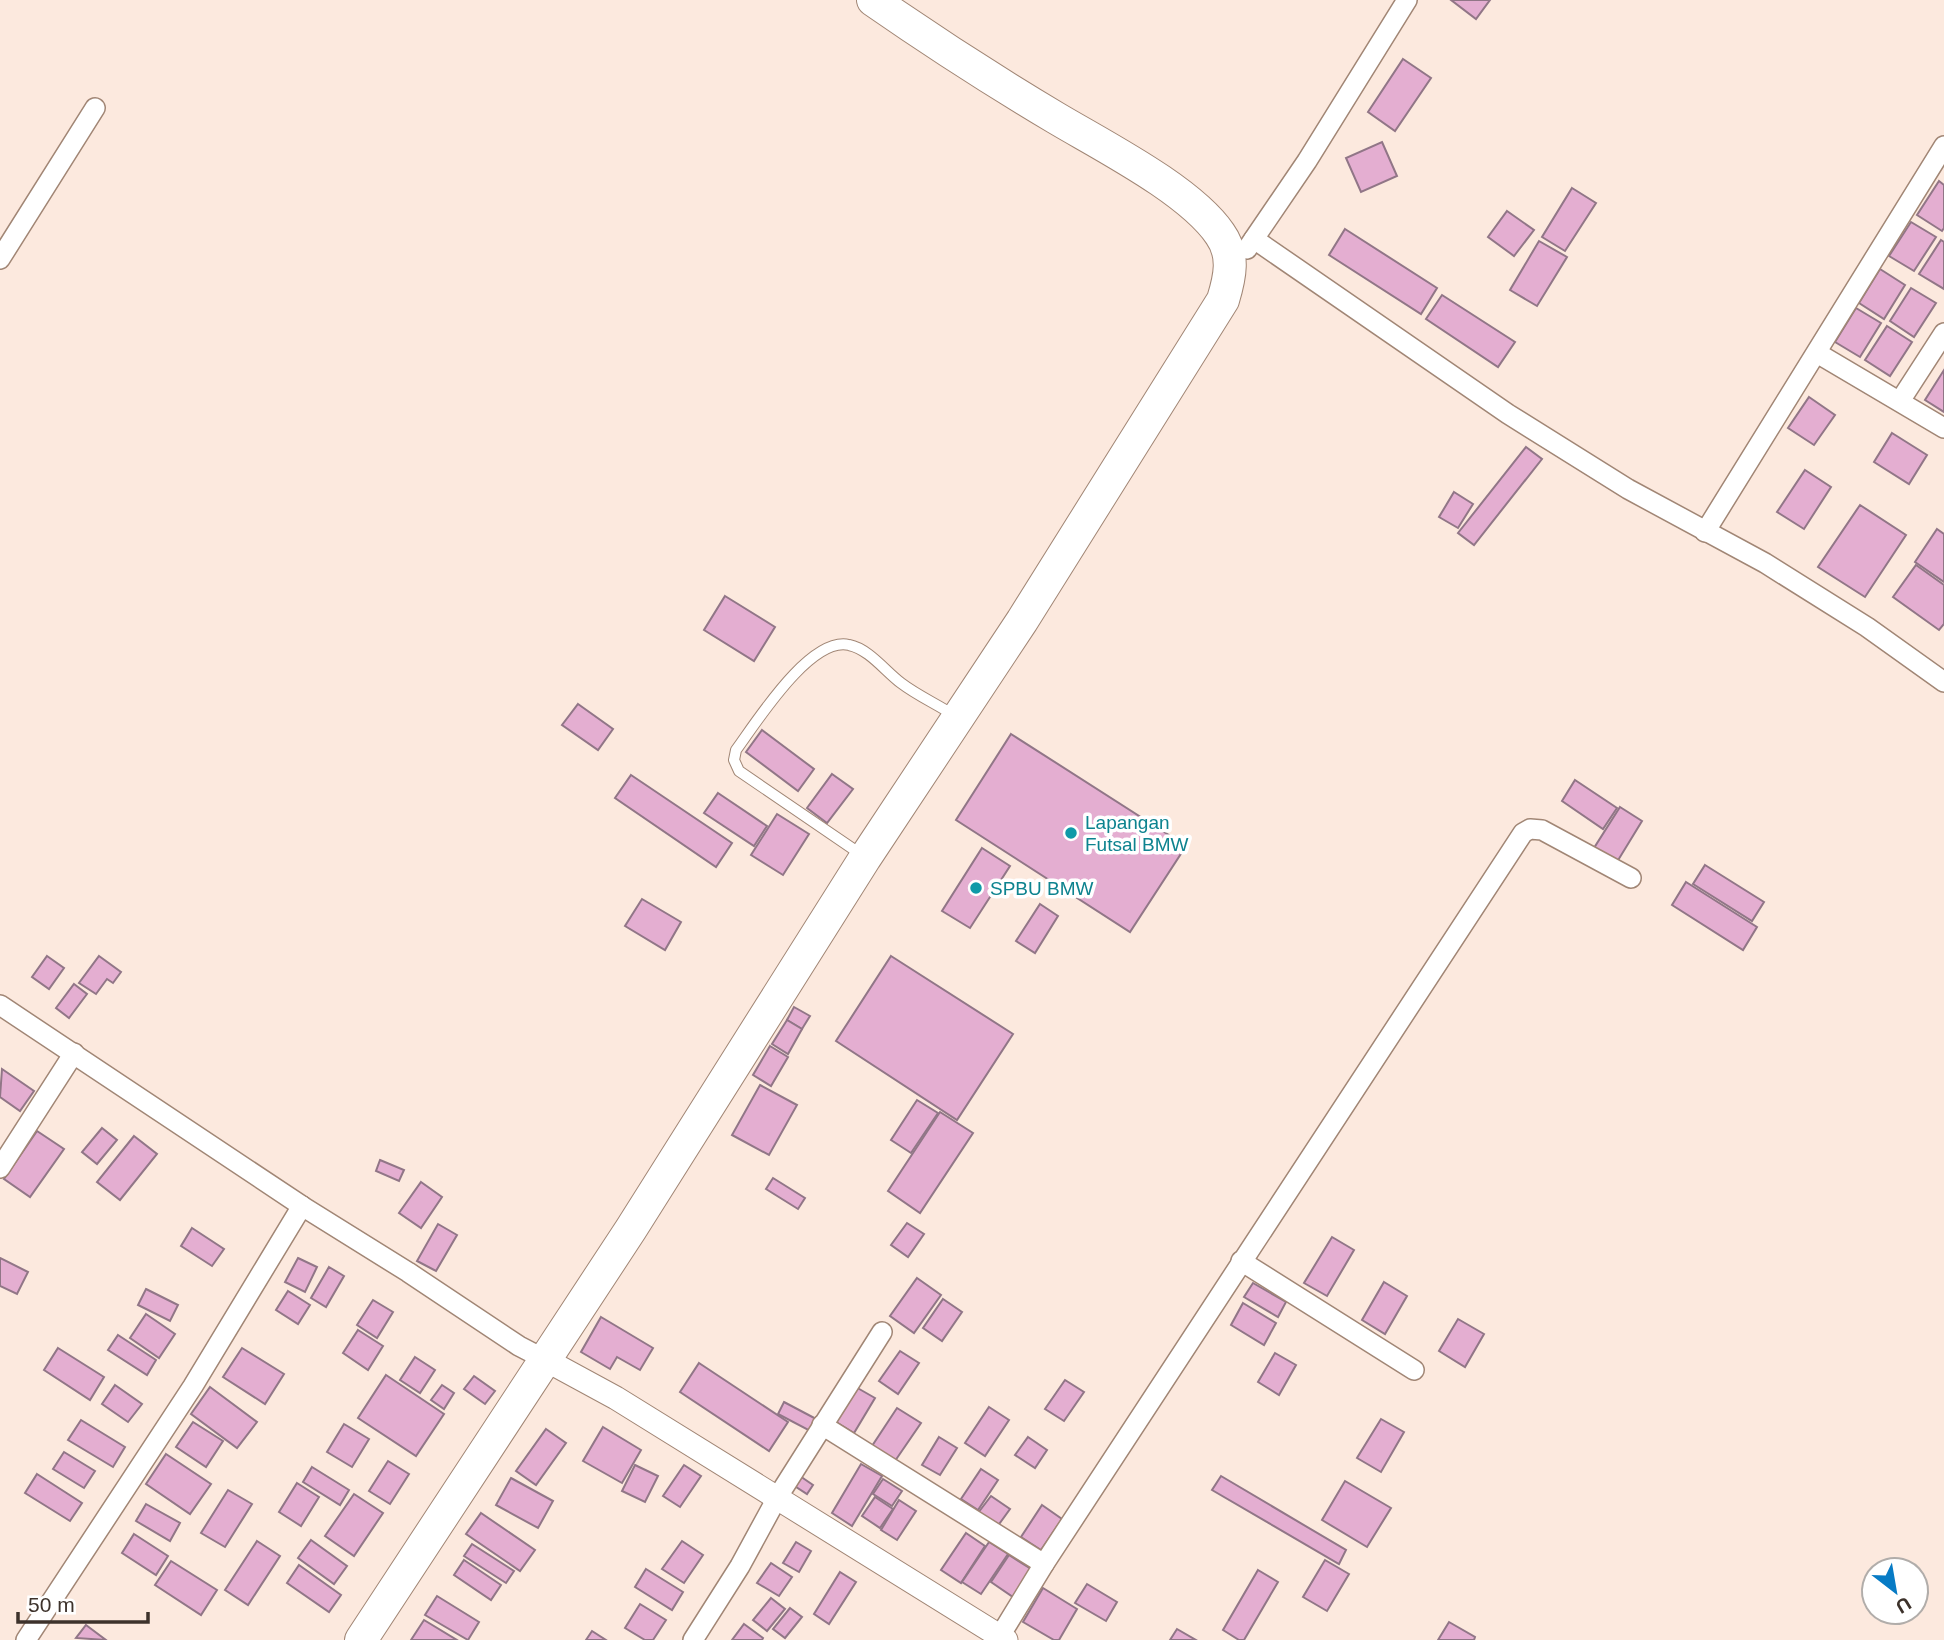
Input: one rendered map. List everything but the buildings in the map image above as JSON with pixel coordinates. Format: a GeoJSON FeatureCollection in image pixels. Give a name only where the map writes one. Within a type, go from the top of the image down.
{"type":"FeatureCollection","features":[{"type":"Feature","properties":{"kind":"highway"},"geometry":{"type":"LineString","coordinates":[[361,1640],[546,1360],[865,858],[1023,621],[1127,450],[1223,300],[1231,273],[1230,254],[1221,234],[1193,206],[1148,173],[1046,112],[873,0]]}},
{"type":"Feature","properties":{"kind":"street"},"geometry":{"type":"LineString","coordinates":[[1231,273],[1307,161],[1408,0]]}},
{"type":"Feature","properties":{"kind":"street"},"geometry":{"type":"LineString","coordinates":[[0,259],[95,108]]}},
{"type":"Feature","properties":{"kind":"street"},"geometry":{"type":"LineString","coordinates":[[1705,532],[1944,146]]}},
{"type":"Feature","properties":{"kind":"street"},"geometry":{"type":"LineString","coordinates":[[1254,239],[1508,414],[1628,489],[1765,563],[1867,627],[1944,682]]}},
{"type":"Feature","properties":{"kind":"street"},"geometry":{"type":"LineString","coordinates":[[1900,401],[1944,333]]}},
{"type":"Feature","properties":{"kind":"street"},"geometry":{"type":"LineString","coordinates":[[1817,353],[1944,428]]}},
{"type":"Feature","properties":{"kind":"street"},"geometry":{"type":"LineString","coordinates":[[0,1005],[302,1206],[519,1346],[616,1398],[1003,1638],[1044,1564],[1526,830],[1542,830],[1631,878]]}},
{"type":"Feature","properties":{"kind":"street"},"geometry":{"type":"LineString","coordinates":[[0,1168],[74,1053]]}},
{"type":"Feature","properties":{"kind":"street"},"geometry":{"type":"LineString","coordinates":[[26,1640],[194,1387],[302,1206]]}},
{"type":"Feature","properties":{"kind":"street"},"geometry":{"type":"LineString","coordinates":[[1241,1261],[1415,1370]]}},
{"type":"Feature","properties":{"kind":"street"},"geometry":{"type":"LineString","coordinates":[[694,1640],[822,1425],[882,1332]]}},
{"type":"Feature","properties":{"kind":"street"},"geometry":{"type":"LineString","coordinates":[[822,1425],[1044,1564]]}},
{"type":"Feature","properties":{"kind":"lane"},"geometry":{"type":"LineString","coordinates":[[865,858],[739,771],[734,763],[736,750],[800,668],[824,651],[842,644],[856,647],[902,684],[958,718]]}},
{"type":"Feature","properties":{"kind":"place","name":"Lapangan Futsal BMW"},"geometry":{"type":"Point","coordinates":[1071,833]}},
{"type":"Feature","properties":{"kind":"place","name":"SPBU BMW"},"geometry":{"type":"Point","coordinates":[976,888]}}]}
